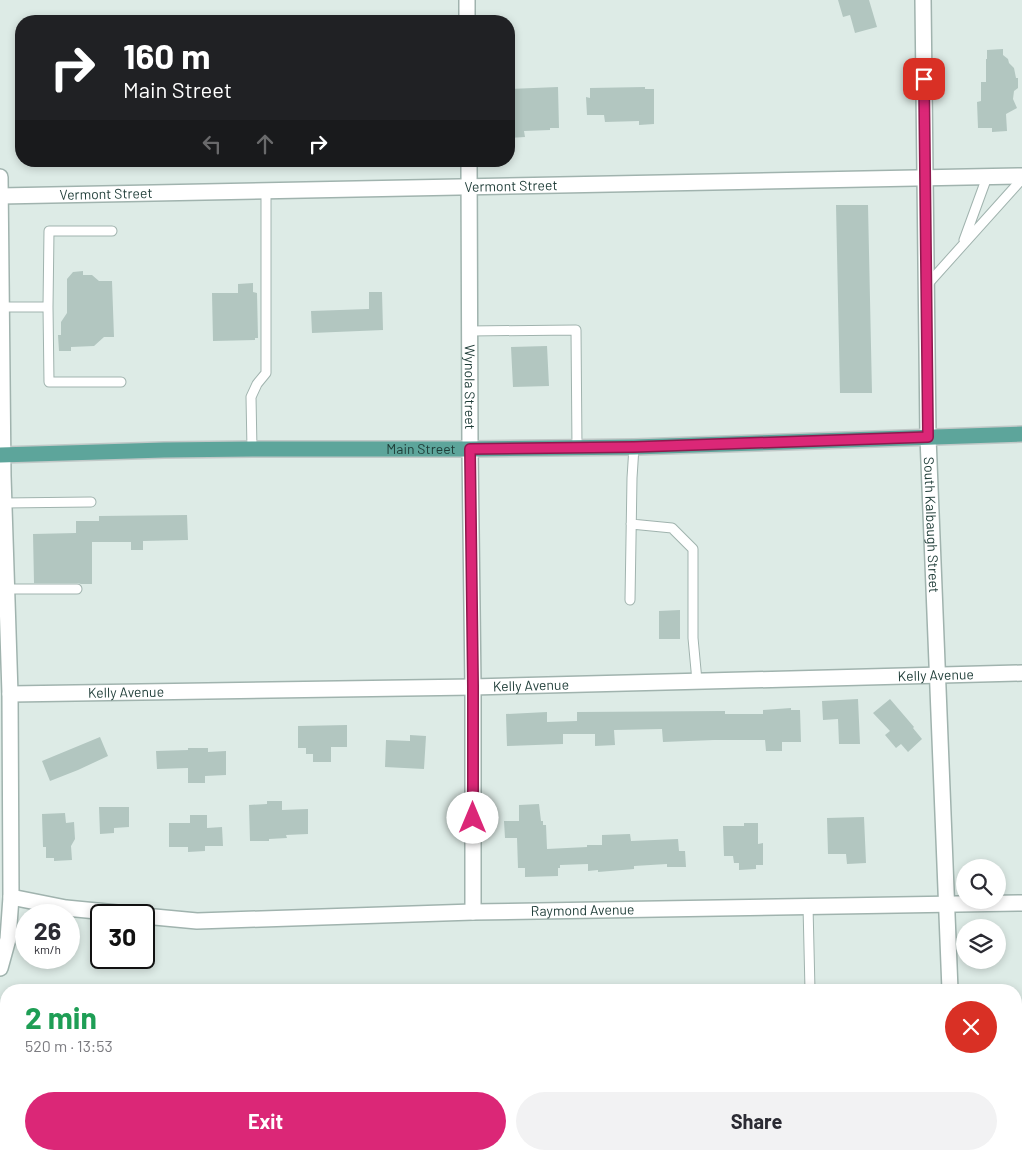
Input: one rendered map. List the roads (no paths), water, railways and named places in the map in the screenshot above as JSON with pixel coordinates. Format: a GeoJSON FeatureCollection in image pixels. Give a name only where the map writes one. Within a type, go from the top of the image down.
{"type":"FeatureCollection","features":[{"type":"Feature","properties":{"kind":"main road","name":"Main Street"},"geometry":{"type":"LineString","coordinates":[[1,455],[252,449],[634,447],[1022,434]]}},
{"type":"Feature","properties":{"kind":"street"},"geometry":{"type":"LineString","coordinates":[[467,0],[467,15]]}},
{"type":"Feature","properties":{"kind":"street","name":"South Kalbaugh Street"},"geometry":{"type":"LineString","coordinates":[[923,0],[928,437],[950,984]]}},
{"type":"Feature","properties":{"kind":"street","name":"Wynola Street"},"geometry":{"type":"LineString","coordinates":[[468,167],[473,912]]}},
{"type":"Feature","properties":{"kind":"street"},"geometry":{"type":"LineString","coordinates":[[0,176],[1,455],[10,694],[5,846],[11,897],[8,939],[0,968]]}},
{"type":"Feature","properties":{"kind":"street","name":"Vermont Street"},"geometry":{"type":"LineString","coordinates":[[0,196],[924,178],[1022,178]]}},
{"type":"Feature","properties":{"kind":"street","name":"Kelly Avenue"},"geometry":{"type":"LineString","coordinates":[[10,694],[473,686],[1022,673]]}},
{"type":"Feature","properties":{"kind":"street"},"geometry":{"type":"LineString","coordinates":[[11,897],[66,908],[90,910]]}},
{"type":"Feature","properties":{"kind":"street","name":"Raymond Avenue"},"geometry":{"type":"LineString","coordinates":[[155,917],[197,921],[473,912],[1022,903]]}},
{"type":"Feature","properties":{"kind":"lane"},"geometry":{"type":"LineString","coordinates":[[962,245],[987,177]]}},
{"type":"Feature","properties":{"kind":"lane"},"geometry":{"type":"LineString","coordinates":[[926,286],[1022,178]]}},
{"type":"Feature","properties":{"kind":"lane"},"geometry":{"type":"LineString","coordinates":[[252,449],[251,397],[257,384],[266,373],[266,191]]}},
{"type":"Feature","properties":{"kind":"lane"},"geometry":{"type":"LineString","coordinates":[[112,231],[49,231],[49,382],[121,382]]}},
{"type":"Feature","properties":{"kind":"lane"},"geometry":{"type":"LineString","coordinates":[[1,307],[48,307]]}},
{"type":"Feature","properties":{"kind":"lane"},"geometry":{"type":"LineString","coordinates":[[469,331],[576,330],[577,448]]}},
{"type":"Feature","properties":{"kind":"lane"},"geometry":{"type":"LineString","coordinates":[[630,600],[634,447]]}},
{"type":"Feature","properties":{"kind":"lane"},"geometry":{"type":"LineString","coordinates":[[4,504],[91,502]]}},
{"type":"Feature","properties":{"kind":"lane"},"geometry":{"type":"LineString","coordinates":[[631,524],[672,528],[693,549],[694,638],[697,681]]}},
{"type":"Feature","properties":{"kind":"lane"},"geometry":{"type":"LineString","coordinates":[[7,589],[77,589]]}},
{"type":"Feature","properties":{"kind":"lane"},"geometry":{"type":"LineString","coordinates":[[808,906],[810,984]]}}]}
